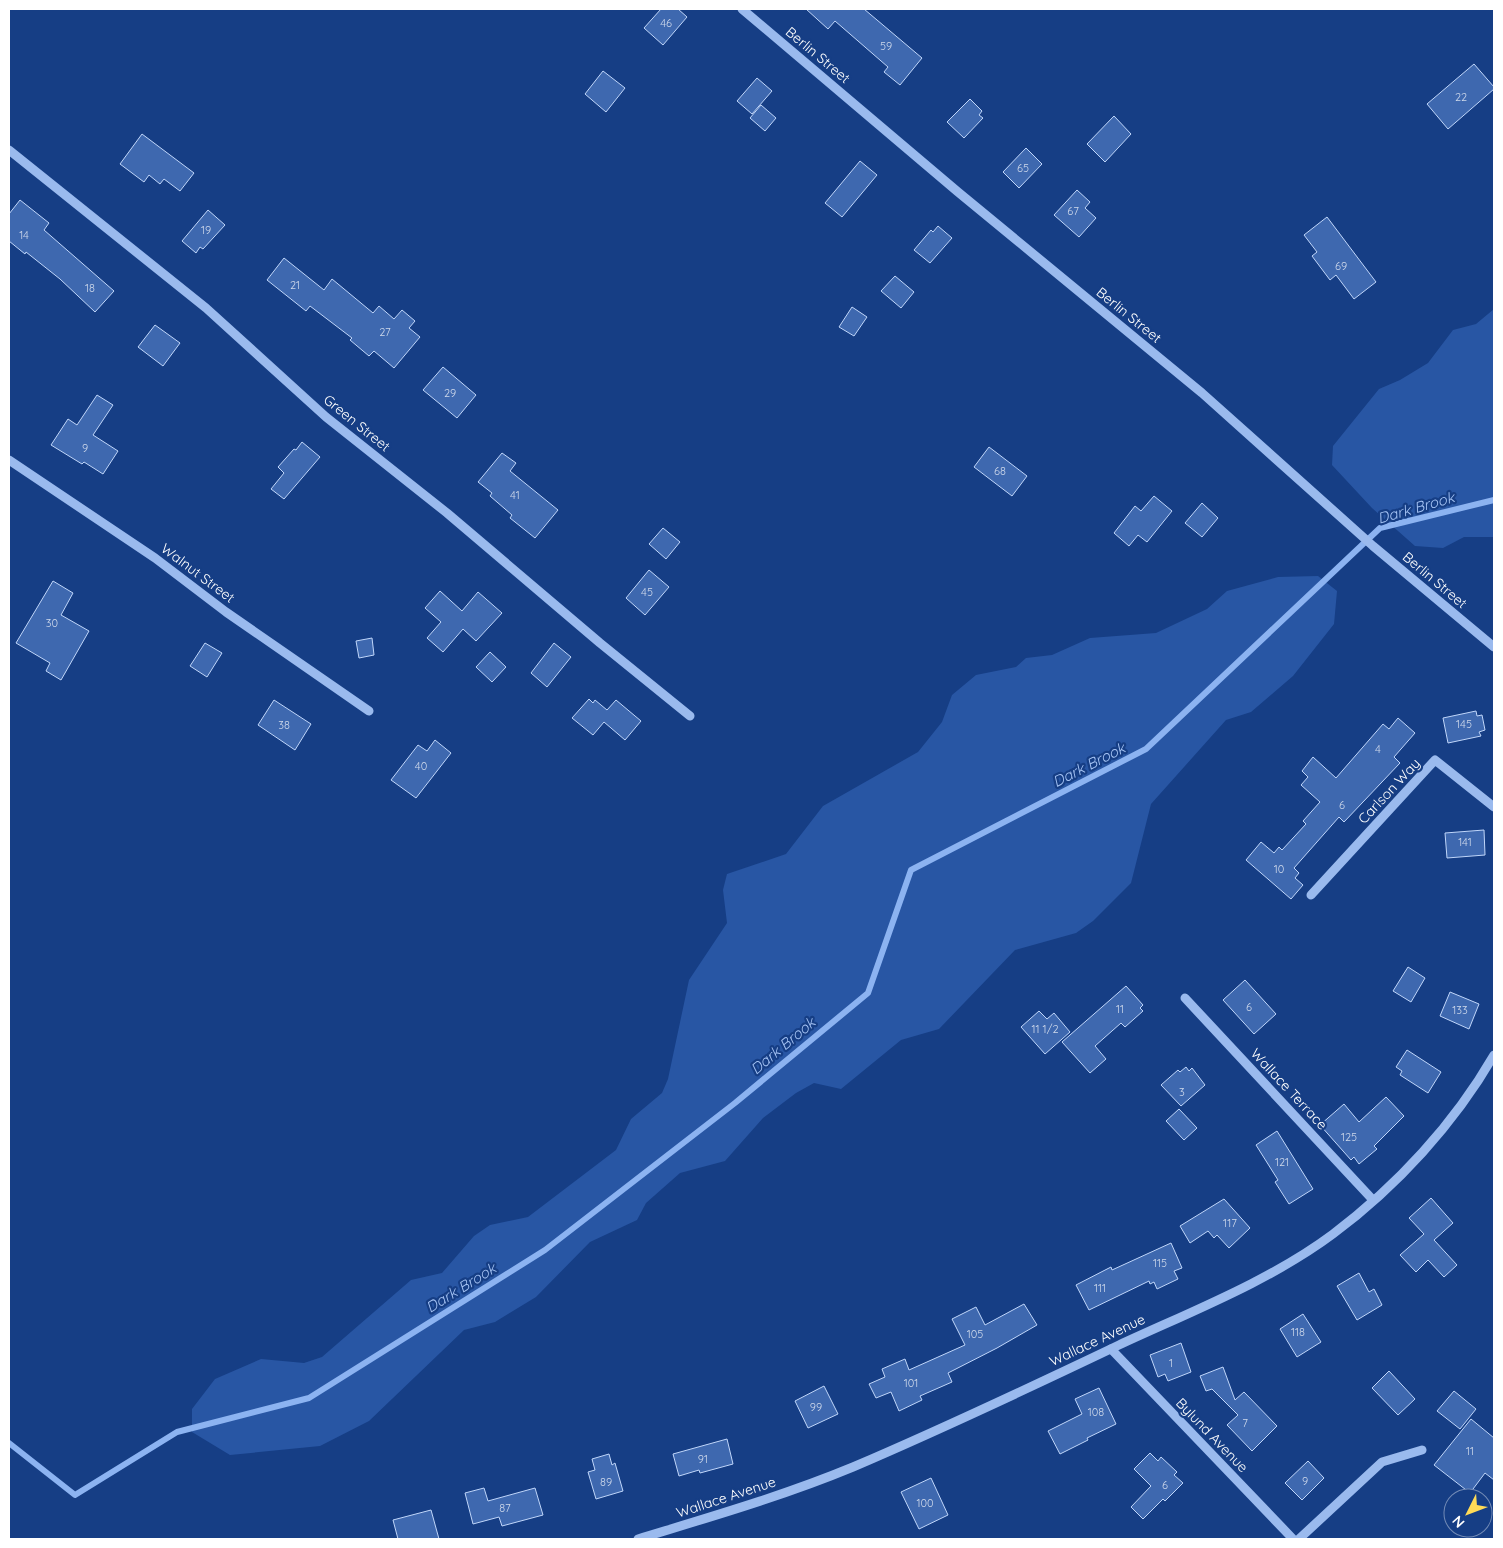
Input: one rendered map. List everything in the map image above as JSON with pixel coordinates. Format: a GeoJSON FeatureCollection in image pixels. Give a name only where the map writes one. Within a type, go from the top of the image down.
{"type":"FeatureCollection","features":[{"type":"Feature","properties":{"kind":"street","name":"Berlin Street"},"geometry":{"type":"LineString","coordinates":[[742,9],[958,192],[1202,393],[1373,546],[1494,646]]}},
{"type":"Feature","properties":{"kind":"street","name":"Green Street"},"geometry":{"type":"LineString","coordinates":[[9,150],[206,308],[326,416],[454,519],[600,643],[690,716]]}},
{"type":"Feature","properties":{"kind":"street","name":"Walnut Street"},"geometry":{"type":"LineString","coordinates":[[9,460],[155,558],[226,612],[369,711]]}},
{"type":"Feature","properties":{"kind":"street","name":"Carlson Way"},"geometry":{"type":"LineString","coordinates":[[1311,895],[1436,760],[1494,807]]}},
{"type":"Feature","properties":{"kind":"street","name":"Wallace Terrace"},"geometry":{"type":"LineString","coordinates":[[1186,998],[1373,1200]]}},
{"type":"Feature","properties":{"kind":"street","name":"Wallace Avenue"},"geometry":{"type":"LineString","coordinates":[[638,1539],[758,1502],[852,1467],[1111,1349],[1284,1266],[1333,1234],[1373,1200],[1441,1133],[1473,1090],[1494,1055]]}},
{"type":"Feature","properties":{"kind":"street","name":"Bylund Avenue"},"geometry":{"type":"LineString","coordinates":[[1111,1349],[1293,1539]]}},
{"type":"Feature","properties":{"kind":"street"},"geometry":{"type":"LineString","coordinates":[[1299,1539],[1382,1462],[1422,1450]]}},
{"type":"Feature","properties":{"kind":"shaded area"},"geometry":{"type":"Polygon","coordinates":[[[1494,309],[1494,537],[1464,537],[1443,548],[1415,546],[1372,508],[1332,465],[1333,446],[1379,389],[1400,380],[1428,363],[1453,330],[1476,324],[1494,309]]]}},
{"type":"Feature","properties":{"kind":"shaded area"},"geometry":{"type":"Polygon","coordinates":[[[1318,576],[1337,591],[1334,624],[1293,676],[1251,712],[1226,720],[1151,804],[1131,883],[1093,921],[1076,933],[1015,950],[939,1029],[901,1040],[841,1089],[814,1083],[796,1093],[763,1118],[725,1161],[680,1173],[646,1203],[637,1220],[590,1242],[536,1297],[495,1322],[464,1330],[369,1421],[320,1446],[230,1455],[192,1432],[192,1409],[215,1379],[261,1359],[304,1363],[322,1357],[411,1280],[442,1273],[474,1236],[490,1225],[528,1217],[616,1150],[631,1119],[662,1093],[668,1079],[689,980],[727,923],[723,890],[727,874],[786,854],[823,806],[918,752],[942,722],[952,695],[976,675],[1016,667],[1026,658],[1052,655],[1090,638],[1156,633],[1207,609],[1227,591],[1278,577],[1318,576]]]}},
{"type":"Feature","properties":{"kind":"building"},"geometry":{"type":"Polygon","coordinates":[[[661,9],[678,9],[687,17],[663,45],[644,28],[661,9]]]}},
{"type":"Feature","properties":{"kind":"building"},"geometry":{"type":"Polygon","coordinates":[[[806,9],[864,9],[922,58],[900,85],[884,72],[888,67],[835,21],[828,29],[806,9]]]}},
{"type":"Feature","properties":{"kind":"building"},"geometry":{"type":"Polygon","coordinates":[[[1474,64],[1494,89],[1448,129],[1427,104],[1474,64]]]}},
{"type":"Feature","properties":{"kind":"building"},"geometry":{"type":"Polygon","coordinates":[[[603,71],[625,88],[606,112],[585,94],[603,71]]]}},
{"type":"Feature","properties":{"kind":"building"},"geometry":{"type":"Polygon","coordinates":[[[757,78],[772,91],[752,114],[737,101],[757,78]]]}},
{"type":"Feature","properties":{"kind":"building"},"geometry":{"type":"Polygon","coordinates":[[[970,99],[982,111],[979,115],[983,118],[964,138],[947,122],[970,99]]]}},
{"type":"Feature","properties":{"kind":"building"},"geometry":{"type":"Polygon","coordinates":[[[761,105],[776,118],[765,131],[750,118],[761,105]]]}},
{"type":"Feature","properties":{"kind":"building"},"geometry":{"type":"Polygon","coordinates":[[[1114,116],[1131,134],[1105,162],[1087,144],[1114,116]]]}},
{"type":"Feature","properties":{"kind":"building"},"geometry":{"type":"Polygon","coordinates":[[[142,134],[194,173],[180,191],[164,179],[160,184],[149,175],[144,182],[120,164],[142,134]]]}},
{"type":"Feature","properties":{"kind":"building"},"geometry":{"type":"Polygon","coordinates":[[[1026,148],[1042,164],[1019,188],[1003,172],[1026,148]]]}},
{"type":"Feature","properties":{"kind":"building"},"geometry":{"type":"Polygon","coordinates":[[[860,161],[877,175],[842,217],[825,203],[860,161]]]}},
{"type":"Feature","properties":{"kind":"building"},"geometry":{"type":"Polygon","coordinates":[[[1077,190],[1090,202],[1085,208],[1096,218],[1079,237],[1054,215],[1077,190]]]}},
{"type":"Feature","properties":{"kind":"building"},"geometry":{"type":"Polygon","coordinates":[[[20,200],[49,223],[44,230],[114,291],[95,312],[60,279],[9,241],[9,214],[20,200]]]}},
{"type":"Feature","properties":{"kind":"building"},"geometry":{"type":"Polygon","coordinates":[[[208,210],[225,225],[203,249],[200,247],[196,253],[182,241],[208,210]]]}},
{"type":"Feature","properties":{"kind":"building"},"geometry":{"type":"Polygon","coordinates":[[[1327,217],[1376,282],[1354,299],[1336,275],[1330,280],[1312,256],[1317,252],[1304,235],[1327,217]]]}},
{"type":"Feature","properties":{"kind":"building"},"geometry":{"type":"Polygon","coordinates":[[[938,226],[952,238],[930,263],[914,250],[931,230],[933,232],[938,226]]]}},
{"type":"Feature","properties":{"kind":"building"},"geometry":{"type":"Polygon","coordinates":[[[284,258],[324,290],[332,279],[373,313],[379,306],[394,319],[402,310],[415,321],[409,328],[420,337],[394,368],[374,351],[369,356],[350,340],[352,338],[310,306],[306,311],[267,280],[284,258]]]}},
{"type":"Feature","properties":{"kind":"building"},"geometry":{"type":"Polygon","coordinates":[[[895,276],[914,292],[901,308],[881,291],[895,276]]]}},
{"type":"Feature","properties":{"kind":"building"},"geometry":{"type":"Polygon","coordinates":[[[852,307],[867,317],[854,336],[839,327],[852,307]]]}},
{"type":"Feature","properties":{"kind":"building"},"geometry":{"type":"Polygon","coordinates":[[[155,325],[180,343],[163,366],[138,347],[155,325]]]}},
{"type":"Feature","properties":{"kind":"building"},"geometry":{"type":"Polygon","coordinates":[[[443,367],[476,395],[457,418],[423,390],[443,367]]]}},
{"type":"Feature","properties":{"kind":"building"},"geometry":{"type":"Polygon","coordinates":[[[97,395],[113,405],[93,435],[118,451],[103,474],[51,445],[68,419],[77,425],[97,395]]]}},
{"type":"Feature","properties":{"kind":"building"},"geometry":{"type":"Polygon","coordinates":[[[302,442],[320,457],[284,499],[271,489],[284,473],[278,467],[302,442]]]}},
{"type":"Feature","properties":{"kind":"building"},"geometry":{"type":"Polygon","coordinates":[[[989,447],[1027,476],[1012,496],[974,467],[989,447]]]}},
{"type":"Feature","properties":{"kind":"building"},"geometry":{"type":"Polygon","coordinates":[[[502,453],[516,463],[510,471],[558,510],[535,538],[510,518],[512,515],[490,496],[492,493],[478,482],[502,453]]]}},
{"type":"Feature","properties":{"kind":"building"},"geometry":{"type":"Polygon","coordinates":[[[1154,496],[1172,511],[1147,542],[1138,535],[1129,546],[1114,533],[1135,506],[1141,511],[1154,496]]]}},
{"type":"Feature","properties":{"kind":"building"},"geometry":{"type":"Polygon","coordinates":[[[1202,503],[1218,518],[1202,537],[1185,523],[1202,503]]]}},
{"type":"Feature","properties":{"kind":"building"},"geometry":{"type":"Polygon","coordinates":[[[663,528],[680,542],[666,559],[649,544],[663,528]]]}},
{"type":"Feature","properties":{"kind":"building"},"geometry":{"type":"Polygon","coordinates":[[[649,570],[669,587],[645,615],[626,598],[649,570]]]}},
{"type":"Feature","properties":{"kind":"building"},"geometry":{"type":"Polygon","coordinates":[[[53,581],[73,593],[61,615],[89,631],[61,680],[46,671],[50,663],[16,643],[53,581]]]}},
{"type":"Feature","properties":{"kind":"building"},"geometry":{"type":"Polygon","coordinates":[[[440,591],[462,611],[478,592],[502,613],[476,641],[463,629],[443,652],[427,638],[441,622],[425,608],[440,591]]]}},
{"type":"Feature","properties":{"kind":"building"},"geometry":{"type":"Polygon","coordinates":[[[372,638],[374,655],[359,658],[356,641],[372,638]]]}},
{"type":"Feature","properties":{"kind":"building"},"geometry":{"type":"Polygon","coordinates":[[[205,643],[222,653],[207,677],[190,666],[205,643]]]}},
{"type":"Feature","properties":{"kind":"building"},"geometry":{"type":"Polygon","coordinates":[[[554,643],[571,657],[547,687],[531,673],[554,643]]]}},
{"type":"Feature","properties":{"kind":"building"},"geometry":{"type":"Polygon","coordinates":[[[490,652],[506,667],[492,682],[476,667],[490,652]]]}},
{"type":"Feature","properties":{"kind":"building"},"geometry":{"type":"Polygon","coordinates":[[[589,699],[593,703],[595,700],[607,710],[616,700],[641,721],[625,740],[604,722],[593,735],[572,718],[589,699]]]}},
{"type":"Feature","properties":{"kind":"building"},"geometry":{"type":"Polygon","coordinates":[[[274,700],[311,724],[295,750],[258,725],[274,700]]]}},
{"type":"Feature","properties":{"kind":"building"},"geometry":{"type":"Polygon","coordinates":[[[1476,711],[1477,716],[1482,715],[1485,730],[1479,732],[1481,736],[1448,743],[1443,718],[1476,711]]]}},
{"type":"Feature","properties":{"kind":"building"},"geometry":{"type":"Polygon","coordinates":[[[1398,718],[1415,733],[1394,757],[1400,763],[1344,822],[1339,817],[1294,868],[1299,873],[1295,878],[1303,885],[1291,899],[1246,860],[1261,842],[1274,853],[1279,847],[1282,850],[1306,824],[1303,821],[1320,802],[1301,785],[1308,777],[1302,771],[1313,757],[1336,778],[1383,724],[1389,729],[1398,718]]]}},
{"type":"Feature","properties":{"kind":"building"},"geometry":{"type":"Polygon","coordinates":[[[435,740],[451,753],[416,798],[391,780],[418,745],[427,751],[435,740]]]}},
{"type":"Feature","properties":{"kind":"building"},"geometry":{"type":"Polygon","coordinates":[[[1484,830],[1485,855],[1447,858],[1445,833],[1484,830]]]}},
{"type":"Feature","properties":{"kind":"building"},"geometry":{"type":"Polygon","coordinates":[[[1408,967],[1425,978],[1411,1002],[1393,991],[1408,967]]]}},
{"type":"Feature","properties":{"kind":"building"},"geometry":{"type":"Polygon","coordinates":[[[1245,980],[1276,1014],[1254,1034],[1223,1000],[1245,980]]]}},
{"type":"Feature","properties":{"kind":"building"},"geometry":{"type":"Polygon","coordinates":[[[1126,986],[1143,1005],[1140,1008],[1143,1011],[1125,1027],[1121,1023],[1095,1046],[1106,1059],[1090,1073],[1062,1042],[1126,986]]]}},
{"type":"Feature","properties":{"kind":"building"},"geometry":{"type":"Polygon","coordinates":[[[1450,992],[1479,1004],[1469,1029],[1440,1016],[1450,992]]]}},
{"type":"Feature","properties":{"kind":"building"},"geometry":{"type":"Polygon","coordinates":[[[1039,1011],[1047,1019],[1054,1013],[1070,1032],[1045,1054],[1021,1027],[1039,1011]]]}},
{"type":"Feature","properties":{"kind":"building"},"geometry":{"type":"Polygon","coordinates":[[[1407,1050],[1441,1072],[1428,1093],[1400,1075],[1402,1071],[1396,1067],[1407,1050]]]}},
{"type":"Feature","properties":{"kind":"building"},"geometry":{"type":"Polygon","coordinates":[[[1186,1067],[1189,1071],[1192,1068],[1205,1085],[1181,1106],[1161,1085],[1178,1070],[1180,1072],[1186,1067]]]}},
{"type":"Feature","properties":{"kind":"building"},"geometry":{"type":"Polygon","coordinates":[[[1386,1097],[1404,1116],[1374,1146],[1377,1149],[1359,1164],[1354,1157],[1351,1160],[1320,1125],[1344,1104],[1359,1122],[1386,1097]]]}},
{"type":"Feature","properties":{"kind":"building"},"geometry":{"type":"Polygon","coordinates":[[[1179,1109],[1197,1128],[1184,1140],[1166,1121],[1179,1109]]]}},
{"type":"Feature","properties":{"kind":"building"},"geometry":{"type":"Polygon","coordinates":[[[1277,1131],[1313,1189],[1289,1204],[1275,1182],[1278,1180],[1256,1145],[1277,1131]]]}},
{"type":"Feature","properties":{"kind":"building"},"geometry":{"type":"Polygon","coordinates":[[[1431,1198],[1453,1223],[1434,1240],[1457,1265],[1444,1277],[1428,1260],[1416,1272],[1400,1255],[1424,1234],[1409,1218],[1431,1198]]]}},
{"type":"Feature","properties":{"kind":"building"},"geometry":{"type":"Polygon","coordinates":[[[1224,1199],[1250,1228],[1229,1248],[1217,1235],[1214,1238],[1208,1231],[1190,1243],[1180,1226],[1224,1199]]]}},
{"type":"Feature","properties":{"kind":"building"},"geometry":{"type":"Polygon","coordinates":[[[1171,1243],[1182,1268],[1174,1271],[1178,1279],[1157,1289],[1154,1282],[1150,1284],[1149,1281],[1089,1310],[1076,1285],[1111,1267],[1112,1270],[1171,1243]]]}},
{"type":"Feature","properties":{"kind":"building"},"geometry":{"type":"Polygon","coordinates":[[[1359,1273],[1369,1292],[1374,1289],[1382,1305],[1357,1320],[1337,1286],[1359,1273]]]}},
{"type":"Feature","properties":{"kind":"building"},"geometry":{"type":"Polygon","coordinates":[[[1024,1304],[1037,1325],[948,1373],[952,1382],[920,1396],[922,1400],[899,1411],[891,1392],[876,1398],[869,1384],[885,1377],[882,1369],[905,1359],[909,1370],[965,1345],[952,1319],[976,1307],[985,1325],[1024,1304]]]}},
{"type":"Feature","properties":{"kind":"building"},"geometry":{"type":"Polygon","coordinates":[[[1303,1314],[1321,1342],[1297,1357],[1280,1329],[1303,1314]]]}},
{"type":"Feature","properties":{"kind":"building"},"geometry":{"type":"Polygon","coordinates":[[[1181,1343],[1191,1372],[1168,1381],[1165,1374],[1158,1377],[1150,1355],[1181,1343]]]}},
{"type":"Feature","properties":{"kind":"building"},"geometry":{"type":"Polygon","coordinates":[[[1223,1367],[1235,1400],[1244,1392],[1277,1426],[1252,1451],[1227,1425],[1238,1415],[1212,1389],[1206,1391],[1200,1376],[1223,1367]]]}},
{"type":"Feature","properties":{"kind":"building"},"geometry":{"type":"Polygon","coordinates":[[[1389,1371],[1415,1399],[1398,1415],[1372,1388],[1389,1371]]]}},
{"type":"Feature","properties":{"kind":"building"},"geometry":{"type":"Polygon","coordinates":[[[824,1386],[838,1414],[808,1428],[795,1401],[824,1386]]]}},
{"type":"Feature","properties":{"kind":"building"},"geometry":{"type":"Polygon","coordinates":[[[1099,1388],[1116,1424],[1060,1454],[1048,1431],[1082,1414],[1075,1399],[1099,1388]]]}},
{"type":"Feature","properties":{"kind":"building"},"geometry":{"type":"Polygon","coordinates":[[[1454,1391],[1476,1409],[1460,1429],[1437,1411],[1454,1391]]]}},
{"type":"Feature","properties":{"kind":"building"},"geometry":{"type":"Polygon","coordinates":[[[1471,1419],[1494,1438],[1494,1480],[1485,1473],[1474,1488],[1464,1488],[1434,1465],[1471,1419]]]}},
{"type":"Feature","properties":{"kind":"building"},"geometry":{"type":"Polygon","coordinates":[[[727,1439],[733,1464],[700,1473],[699,1470],[679,1476],[673,1454],[727,1439]]]}},
{"type":"Feature","properties":{"kind":"building"},"geometry":{"type":"Polygon","coordinates":[[[1150,1453],[1158,1461],[1161,1457],[1177,1472],[1174,1475],[1183,1483],[1143,1519],[1131,1507],[1151,1486],[1134,1469],[1150,1453]]]}},
{"type":"Feature","properties":{"kind":"building"},"geometry":{"type":"Polygon","coordinates":[[[609,1454],[612,1465],[615,1463],[623,1491],[596,1499],[588,1472],[595,1470],[592,1459],[609,1454]]]}},
{"type":"Feature","properties":{"kind":"building"},"geometry":{"type":"Polygon","coordinates":[[[1308,1461],[1324,1478],[1302,1500],[1285,1483],[1308,1461]]]}},
{"type":"Feature","properties":{"kind":"building"},"geometry":{"type":"Polygon","coordinates":[[[931,1478],[948,1515],[919,1529],[901,1492],[931,1478]]]}},
{"type":"Feature","properties":{"kind":"building"},"geometry":{"type":"Polygon","coordinates":[[[484,1488],[488,1501],[535,1488],[543,1515],[502,1526],[499,1517],[473,1524],[465,1493],[484,1488]]]}},
{"type":"Feature","properties":{"kind":"building"},"geometry":{"type":"Polygon","coordinates":[[[431,1510],[439,1539],[398,1539],[393,1520],[431,1510]]]}},
{"type":"Feature","properties":{"kind":"waterway","name":"Dark Brook"},"geometry":{"type":"LineString","coordinates":[[9,1443],[75,1495],[177,1432],[309,1398],[545,1250],[735,1103],[868,993],[911,870],[1146,749],[1380,528],[1494,500]]}}]}
